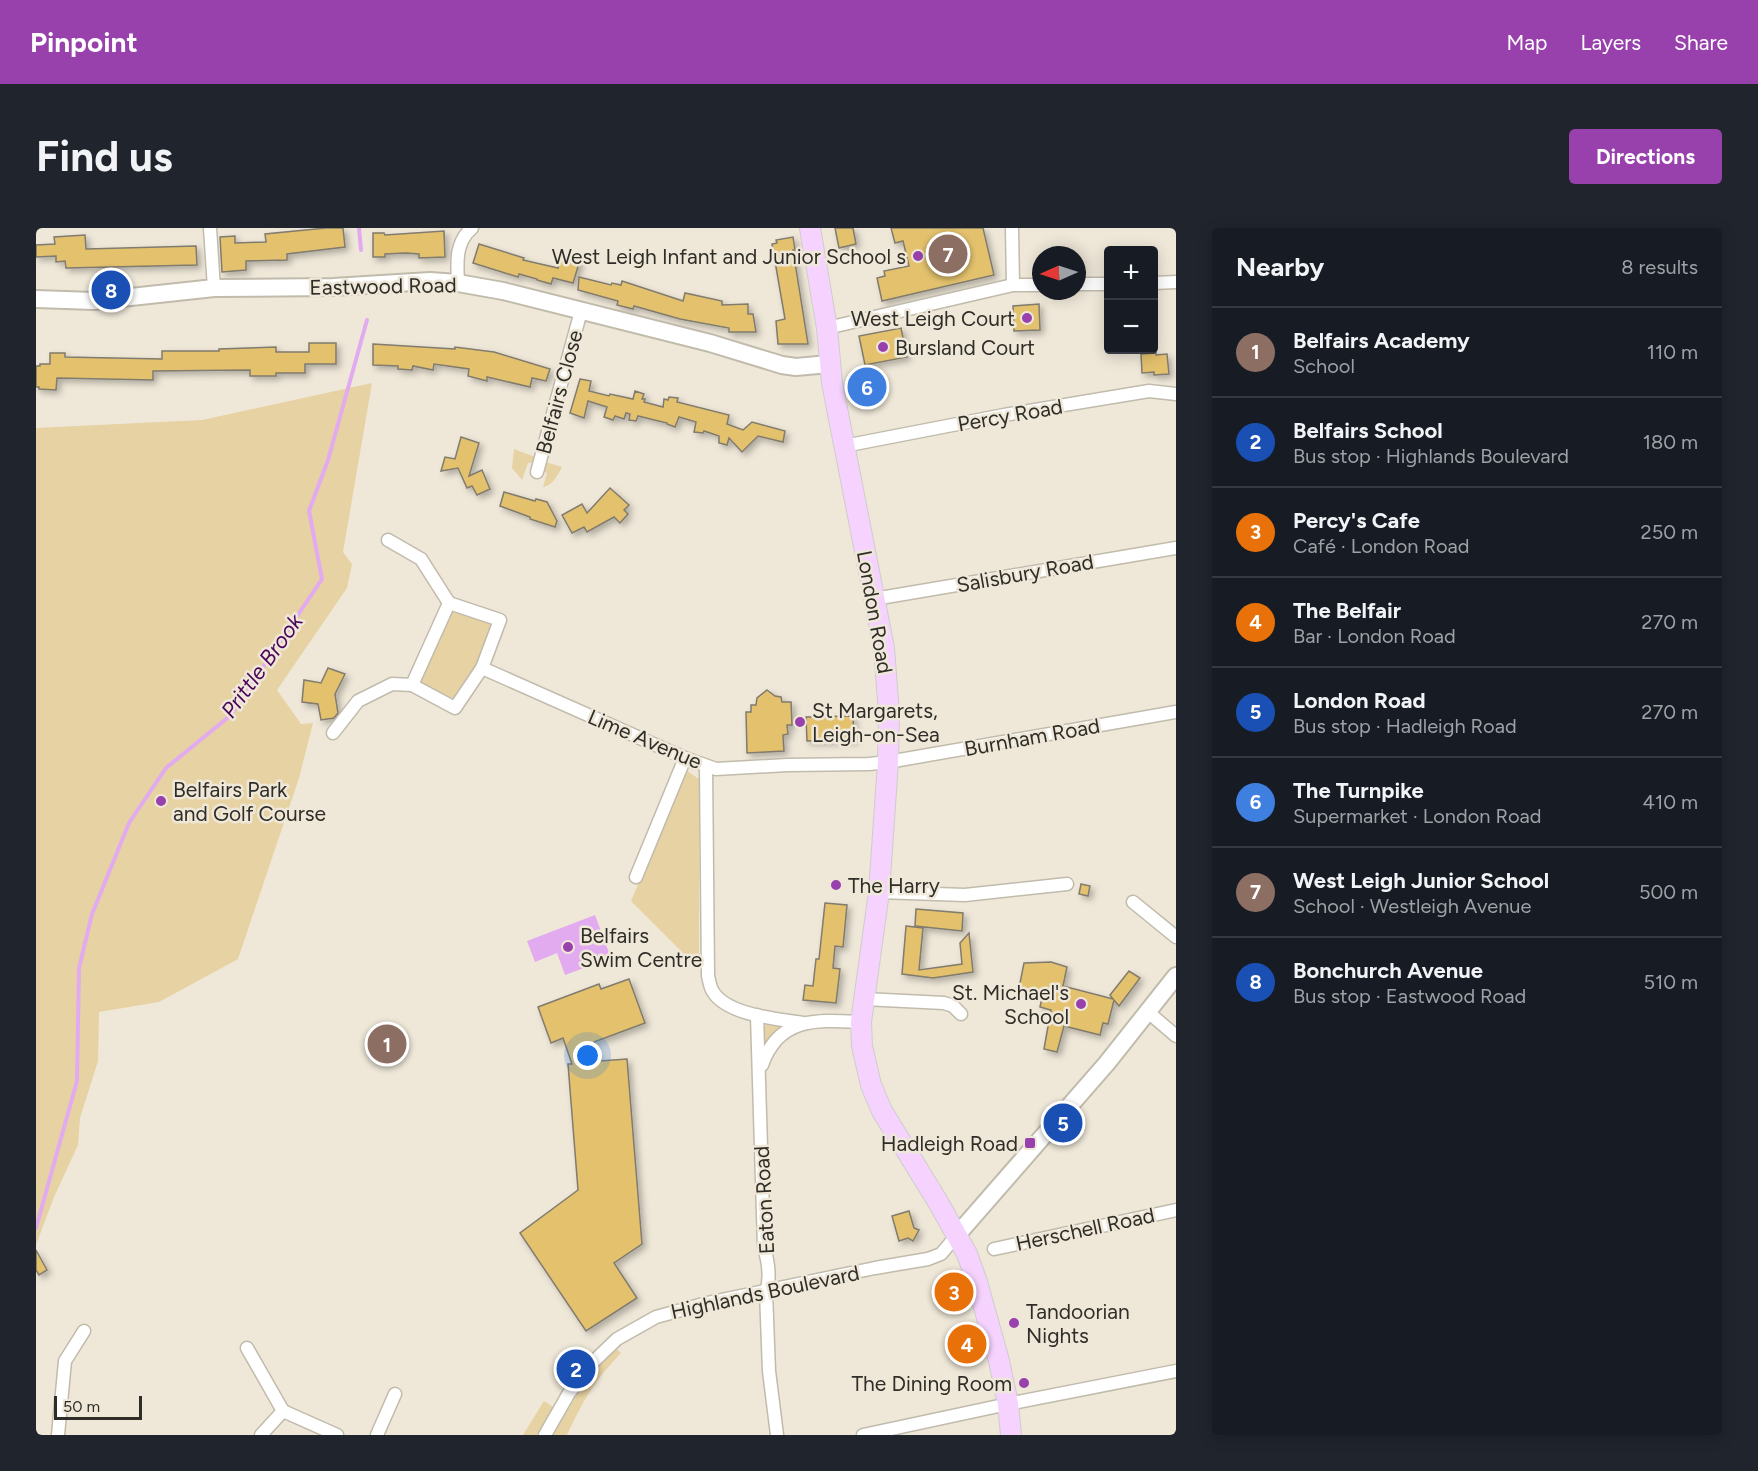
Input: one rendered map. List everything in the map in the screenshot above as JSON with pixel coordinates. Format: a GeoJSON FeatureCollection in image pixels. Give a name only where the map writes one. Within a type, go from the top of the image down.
{"type":"FeatureCollection","features":[{"type":"Feature","properties":{"kind":"main road","name":"London Road"},"geometry":{"type":"LineString","coordinates":[[810,228],[827,328],[829,364],[884,648],[889,714],[879,892],[861,1022],[866,1066],[882,1111],[957,1235],[977,1282],[999,1360],[1008,1404],[1011,1435]]}},
{"type":"Feature","properties":{"kind":"street"},"geometry":{"type":"LineString","coordinates":[[210,228],[214,288]]}},
{"type":"Feature","properties":{"kind":"street"},"geometry":{"type":"LineString","coordinates":[[458,283],[457,257],[463,237],[472,228]]}},
{"type":"Feature","properties":{"kind":"street"},"geometry":{"type":"LineString","coordinates":[[1012,228],[1013,285]]}},
{"type":"Feature","properties":{"kind":"street","name":"Eastwood Road"},"geometry":{"type":"LineString","coordinates":[[36,299],[94,301],[214,288],[333,287],[430,281],[458,283],[487,287],[710,344],[782,366],[829,364]]}},
{"type":"Feature","properties":{"kind":"street"},"geometry":{"type":"LineString","coordinates":[[1158,283],[1176,282]]}},
{"type":"Feature","properties":{"kind":"street"},"geometry":{"type":"LineString","coordinates":[[1086,284],[1104,284]]}},
{"type":"Feature","properties":{"kind":"street"},"geometry":{"type":"LineString","coordinates":[[827,328],[1013,285],[1032,285]]}},
{"type":"Feature","properties":{"kind":"street","name":"Belfairs Close"},"geometry":{"type":"LineString","coordinates":[[537,472],[581,311]]}},
{"type":"Feature","properties":{"kind":"street","name":"Percy Road"},"geometry":{"type":"LineString","coordinates":[[844,447],[1004,415],[1149,391],[1176,394]]}},
{"type":"Feature","properties":{"kind":"street"},"geometry":{"type":"LineString","coordinates":[[333,733],[358,701],[392,684],[412,685],[455,708],[482,668],[500,620],[449,603],[422,559],[388,540]]}},
{"type":"Feature","properties":{"kind":"street","name":"Salisbury Road"},"geometry":{"type":"LineString","coordinates":[[874,599],[1176,548]]}},
{"type":"Feature","properties":{"kind":"street"},"geometry":{"type":"LineString","coordinates":[[412,685],[449,603]]}},
{"type":"Feature","properties":{"kind":"street","name":"Lime Avenue"},"geometry":{"type":"LineString","coordinates":[[482,668],[716,769],[787,765],[869,765],[888,762]]}},
{"type":"Feature","properties":{"kind":"street","name":"Burnham Road"},"geometry":{"type":"LineString","coordinates":[[888,762],[1176,712]]}},
{"type":"Feature","properties":{"kind":"street"},"geometry":{"type":"LineString","coordinates":[[636,877],[686,758]]}},
{"type":"Feature","properties":{"kind":"street"},"geometry":{"type":"LineString","coordinates":[[706,766],[708,976],[711,989],[719,1000],[757,1015],[802,1023]]}},
{"type":"Feature","properties":{"kind":"street"},"geometry":{"type":"LineString","coordinates":[[879,892],[965,896],[1067,884]]}},
{"type":"Feature","properties":{"kind":"street"},"geometry":{"type":"LineString","coordinates":[[1133,902],[1176,937]]}},
{"type":"Feature","properties":{"kind":"street"},"geometry":{"type":"LineString","coordinates":[[957,1235],[1099,1072],[1176,976]]}},
{"type":"Feature","properties":{"kind":"street"},"geometry":{"type":"LineString","coordinates":[[864,999],[944,1004],[952,1006],[961,1014]]}},
{"type":"Feature","properties":{"kind":"street"},"geometry":{"type":"LineString","coordinates":[[1148,1012],[1176,1036]]}},
{"type":"Feature","properties":{"kind":"street","name":"Eaton Road"},"geometry":{"type":"LineString","coordinates":[[757,1015],[764,1247],[768,1284],[766,1292],[769,1371],[777,1435]]}},
{"type":"Feature","properties":{"kind":"street","name":"Eaton Road"},"geometry":{"type":"LineString","coordinates":[[759,1071],[767,1050],[785,1030],[802,1023],[861,1022]]}},
{"type":"Feature","properties":{"kind":"street","name":"Herschell Road"},"geometry":{"type":"LineString","coordinates":[[994,1250],[1176,1210]]}},
{"type":"Feature","properties":{"kind":"street","name":"Highlands Boulevard"},"geometry":{"type":"LineString","coordinates":[[545,1435],[582,1375],[603,1352],[646,1322],[672,1311],[928,1259],[941,1254],[957,1235]]}},
{"type":"Feature","properties":{"kind":"street"},"geometry":{"type":"LineString","coordinates":[[58,1435],[64,1361],[84,1331]]}},
{"type":"Feature","properties":{"kind":"street"},"geometry":{"type":"LineString","coordinates":[[247,1348],[283,1411],[337,1435]]}},
{"type":"Feature","properties":{"kind":"street"},"geometry":{"type":"LineString","coordinates":[[863,1435],[1176,1371]]}},
{"type":"Feature","properties":{"kind":"street"},"geometry":{"type":"LineString","coordinates":[[377,1435],[395,1394]]}},
{"type":"Feature","properties":{"kind":"street"},"geometry":{"type":"LineString","coordinates":[[261,1435],[283,1411]]}},
{"type":"Feature","properties":{"kind":"shaded area","name":"Belfairs Park and Golf Course"},"geometry":{"type":"Polygon","coordinates":[[[372,383],[343,552],[352,564],[347,588],[277,690],[301,724],[313,723],[299,778],[238,959],[159,1002],[99,1012],[98,1061],[80,1118],[78,1145],[54,1197],[36,1245],[36,428],[202,420],[372,383]]]}},
{"type":"Feature","properties":{"kind":"shaded area"},"geometry":{"type":"Polygon","coordinates":[[[514,449],[535,457],[534,462],[528,463],[522,480],[512,468],[514,449]]]}},
{"type":"Feature","properties":{"kind":"shaded area"},"geometry":{"type":"Polygon","coordinates":[[[542,461],[562,467],[552,482],[543,487],[547,473],[541,470],[542,461]]]}},
{"type":"Feature","properties":{"kind":"shaded area"},"geometry":{"type":"Polygon","coordinates":[[[451,607],[495,622],[479,667],[455,702],[418,683],[451,607]]]}},
{"type":"Feature","properties":{"kind":"shaded area"},"geometry":{"type":"Polygon","coordinates":[[[687,771],[699,779],[699,969],[631,901],[687,771]]]}},
{"type":"Feature","properties":{"kind":"shaded area","name":"Belfairs Swim Centre"},"geometry":{"type":"Polygon","coordinates":[[[595,915],[611,958],[565,975],[557,953],[535,962],[527,941],[595,915]]]}},
{"type":"Feature","properties":{"kind":"shaded area"},"geometry":{"type":"Polygon","coordinates":[[[766,1025],[781,1026],[781,1028],[766,1043],[763,1028],[766,1025]]]}},
{"type":"Feature","properties":{"kind":"shaded area"},"geometry":{"type":"Polygon","coordinates":[[[617,1349],[621,1353],[590,1392],[567,1435],[552,1435],[589,1376],[617,1349]]]}},
{"type":"Feature","properties":{"kind":"shaded area"},"geometry":{"type":"Polygon","coordinates":[[[544,1401],[553,1407],[537,1435],[523,1435],[544,1401]]]}},
{"type":"Feature","properties":{"kind":"building"},"geometry":{"type":"Polygon","coordinates":[[[343,228],[345,247],[287,254],[287,260],[246,261],[246,270],[222,272],[220,237],[235,236],[235,243],[266,242],[265,234],[343,228]]]}},
{"type":"Feature","properties":{"kind":"building"},"geometry":{"type":"Polygon","coordinates":[[[835,228],[853,228],[856,244],[839,248],[835,228]]]}},
{"type":"Feature","properties":{"kind":"building"},"geometry":{"type":"Polygon","coordinates":[[[891,228],[983,228],[994,275],[882,301],[877,278],[885,276],[884,271],[909,266],[903,241],[895,243],[891,228]]]}},
{"type":"Feature","properties":{"kind":"building"},"geometry":{"type":"Polygon","coordinates":[[[444,231],[445,257],[419,258],[419,254],[406,253],[373,257],[373,233],[384,233],[385,235],[444,231]]]}},
{"type":"Feature","properties":{"kind":"building"},"geometry":{"type":"Polygon","coordinates":[[[85,235],[86,249],[196,246],[197,265],[66,268],[65,261],[56,262],[56,256],[36,257],[36,245],[55,244],[54,237],[85,235]]]}},
{"type":"Feature","properties":{"kind":"building"},"geometry":{"type":"Polygon","coordinates":[[[793,237],[795,250],[793,250],[808,344],[778,344],[776,321],[785,319],[772,244],[777,243],[776,240],[793,237]]]}},
{"type":"Feature","properties":{"kind":"building"},"geometry":{"type":"Polygon","coordinates":[[[479,244],[524,258],[523,260],[558,268],[561,256],[580,260],[573,283],[553,278],[551,284],[519,274],[518,277],[473,263],[479,244]]]}},
{"type":"Feature","properties":{"kind":"building"},"geometry":{"type":"Polygon","coordinates":[[[579,277],[611,285],[612,283],[621,285],[622,281],[683,301],[685,293],[722,301],[722,305],[748,304],[748,314],[753,314],[756,332],[729,332],[729,328],[680,319],[634,306],[633,309],[617,305],[618,301],[578,290],[579,277]]]}},
{"type":"Feature","properties":{"kind":"building","name":"West Leigh Court"},"geometry":{"type":"Polygon","coordinates":[[[1039,304],[1040,330],[1014,331],[1013,306],[1039,304]]]}},
{"type":"Feature","properties":{"kind":"building","name":"Bursland Court"},"geometry":{"type":"Polygon","coordinates":[[[901,328],[907,357],[865,365],[859,336],[901,328]]]}},
{"type":"Feature","properties":{"kind":"building"},"geometry":{"type":"Polygon","coordinates":[[[309,343],[336,343],[336,364],[305,364],[305,373],[276,373],[276,376],[250,376],[250,370],[153,371],[153,380],[57,378],[56,390],[36,387],[36,366],[50,364],[50,353],[65,353],[65,357],[162,359],[162,351],[219,351],[219,349],[276,347],[276,352],[309,352],[309,343]]]}},
{"type":"Feature","properties":{"kind":"building"},"geometry":{"type":"Polygon","coordinates":[[[373,344],[455,349],[455,347],[494,352],[550,369],[546,381],[532,378],[530,387],[487,377],[487,381],[468,376],[469,369],[434,364],[433,370],[413,366],[412,370],[398,369],[398,366],[373,365],[373,344]]]}},
{"type":"Feature","properties":{"kind":"building"},"geometry":{"type":"Polygon","coordinates":[[[1141,354],[1167,354],[1169,374],[1142,373],[1141,354]]]}},
{"type":"Feature","properties":{"kind":"building"},"geometry":{"type":"Polygon","coordinates":[[[580,379],[591,381],[589,391],[633,399],[635,391],[644,394],[642,399],[645,399],[644,402],[663,407],[664,399],[678,398],[677,402],[729,415],[727,424],[743,430],[752,422],[785,431],[783,442],[758,436],[742,452],[729,438],[727,445],[719,443],[719,436],[704,431],[703,433],[694,432],[696,422],[679,417],[675,427],[638,416],[636,421],[629,420],[630,414],[626,413],[624,419],[615,416],[613,420],[604,417],[607,407],[588,401],[584,418],[570,413],[580,379]]]}},
{"type":"Feature","properties":{"kind":"building"},"geometry":{"type":"Polygon","coordinates":[[[461,437],[479,443],[469,476],[482,470],[490,489],[477,495],[472,486],[467,488],[458,468],[441,471],[445,457],[455,459],[461,437]]]}},
{"type":"Feature","properties":{"kind":"building"},"geometry":{"type":"Polygon","coordinates":[[[610,488],[629,505],[624,510],[628,514],[620,523],[614,517],[587,532],[584,527],[572,533],[562,515],[582,504],[587,513],[610,488]]]}},
{"type":"Feature","properties":{"kind":"building"},"geometry":{"type":"Polygon","coordinates":[[[504,492],[547,502],[557,521],[555,527],[500,506],[504,492]]]}},
{"type":"Feature","properties":{"kind":"building"},"geometry":{"type":"Polygon","coordinates":[[[328,668],[345,674],[335,694],[338,713],[334,718],[321,720],[318,704],[302,702],[304,680],[321,683],[328,668]]]}},
{"type":"Feature","properties":{"kind":"building","name":"St Margarets, Leigh-on-Sea"},"geometry":{"type":"Polygon","coordinates":[[[767,690],[781,697],[782,702],[791,702],[792,725],[787,725],[788,734],[783,735],[784,751],[747,753],[746,712],[751,712],[751,705],[756,705],[757,698],[767,690]]]}},
{"type":"Feature","properties":{"kind":"building"},"geometry":{"type":"Polygon","coordinates":[[[853,716],[854,740],[807,741],[806,717],[853,716]]]}},
{"type":"Feature","properties":{"kind":"building"},"geometry":{"type":"Polygon","coordinates":[[[1081,884],[1090,886],[1088,896],[1079,894],[1081,884]]]}},
{"type":"Feature","properties":{"kind":"building"},"geometry":{"type":"Polygon","coordinates":[[[825,903],[847,905],[843,947],[835,946],[833,968],[840,969],[836,1003],[803,1000],[805,985],[813,986],[816,959],[819,959],[825,903]]]}},
{"type":"Feature","properties":{"kind":"building"},"geometry":{"type":"Polygon","coordinates":[[[916,909],[963,913],[962,931],[915,926],[916,909]]]}},
{"type":"Feature","properties":{"kind":"building"},"geometry":{"type":"Polygon","coordinates":[[[906,926],[923,928],[919,970],[962,964],[960,943],[969,933],[973,972],[933,978],[902,974],[906,926]]]}},
{"type":"Feature","properties":{"kind":"building"},"geometry":{"type":"Polygon","coordinates":[[[1051,962],[1067,967],[1063,986],[1113,999],[1110,995],[1129,971],[1140,978],[1119,1006],[1114,1000],[1108,1024],[1103,1023],[1100,1035],[1064,1026],[1057,1052],[1044,1049],[1051,1010],[1040,1007],[1043,993],[1019,988],[1024,963],[1051,962]]]}},
{"type":"Feature","properties":{"kind":"building"},"geometry":{"type":"Polygon","coordinates":[[[629,979],[645,1023],[594,1042],[600,1061],[627,1059],[642,1244],[614,1263],[637,1298],[586,1331],[520,1233],[578,1190],[568,1064],[572,1064],[563,1038],[551,1043],[538,1007],[599,984],[601,989],[629,979]]]}},
{"type":"Feature","properties":{"kind":"building"},"geometry":{"type":"Polygon","coordinates":[[[909,1211],[914,1228],[919,1230],[913,1241],[908,1238],[899,1241],[892,1216],[909,1211]]]}},
{"type":"Feature","properties":{"kind":"building"},"geometry":{"type":"Polygon","coordinates":[[[36,1250],[47,1270],[39,1275],[36,1270],[36,1250]]]}},
{"type":"Feature","properties":{"kind":"waterway","name":"Prittle Brook"},"geometry":{"type":"LineString","coordinates":[[359,228],[361,250]]}},
{"type":"Feature","properties":{"kind":"waterway","name":"Prittle Brook"},"geometry":{"type":"LineString","coordinates":[[36,1228],[77,1081],[79,968],[92,914],[129,823],[166,768],[231,715],[322,579],[309,511],[328,460],[367,320]]}},
{"type":"Feature","properties":{"kind":"place","name":"West Leigh Junior School"},"geometry":{"type":"Point","coordinates":[948,254]}},
{"type":"Feature","properties":{"kind":"place","name":"West Leigh Infant and Junior School s"},"geometry":{"type":"Point","coordinates":[918,256]}},
{"type":"Feature","properties":{"kind":"place","name":"Bonchurch Avenue"},"geometry":{"type":"Point","coordinates":[111,290]}},
{"type":"Feature","properties":{"kind":"place","name":"West Leigh Court"},"geometry":{"type":"Point","coordinates":[1027,318]}},
{"type":"Feature","properties":{"kind":"place","name":"Bursland Court"},"geometry":{"type":"Point","coordinates":[883,347]}},
{"type":"Feature","properties":{"kind":"place","name":"The Turnpike"},"geometry":{"type":"Point","coordinates":[867,387]}},
{"type":"Feature","properties":{"kind":"place","name":"St Margarets, Leigh-on-Sea"},"geometry":{"type":"Point","coordinates":[800,722]}},
{"type":"Feature","properties":{"kind":"place","name":"Belfairs Park and Golf Course"},"geometry":{"type":"Point","coordinates":[161,801]}},
{"type":"Feature","properties":{"kind":"place","name":"The Harry"},"geometry":{"type":"Point","coordinates":[836,885]}},
{"type":"Feature","properties":{"kind":"place","name":"Belfairs Swim Centre"},"geometry":{"type":"Point","coordinates":[568,947]}},
{"type":"Feature","properties":{"kind":"place","name":"St. Michael's School"},"geometry":{"type":"Point","coordinates":[1081,1004]}},
{"type":"Feature","properties":{"kind":"place","name":"Belfairs Academy"},"geometry":{"type":"Point","coordinates":[387,1044]}},
{"type":"Feature","properties":{"kind":"place","name":"London Road"},"geometry":{"type":"Point","coordinates":[1063,1123]}},
{"type":"Feature","properties":{"kind":"place","name":"Hadleigh Road"},"geometry":{"type":"Point","coordinates":[1030,1143]}},
{"type":"Feature","properties":{"kind":"place","name":"Percy's Cafe"},"geometry":{"type":"Point","coordinates":[954,1292]}},
{"type":"Feature","properties":{"kind":"place","name":"Tandoorian Nights"},"geometry":{"type":"Point","coordinates":[1014,1323]}},
{"type":"Feature","properties":{"kind":"place","name":"The Belfair"},"geometry":{"type":"Point","coordinates":[967,1344]}},
{"type":"Feature","properties":{"kind":"place","name":"Belfairs School"},"geometry":{"type":"Point","coordinates":[576,1369]}},
{"type":"Feature","properties":{"kind":"place","name":"The Dining Room"},"geometry":{"type":"Point","coordinates":[1024,1383]}}]}
